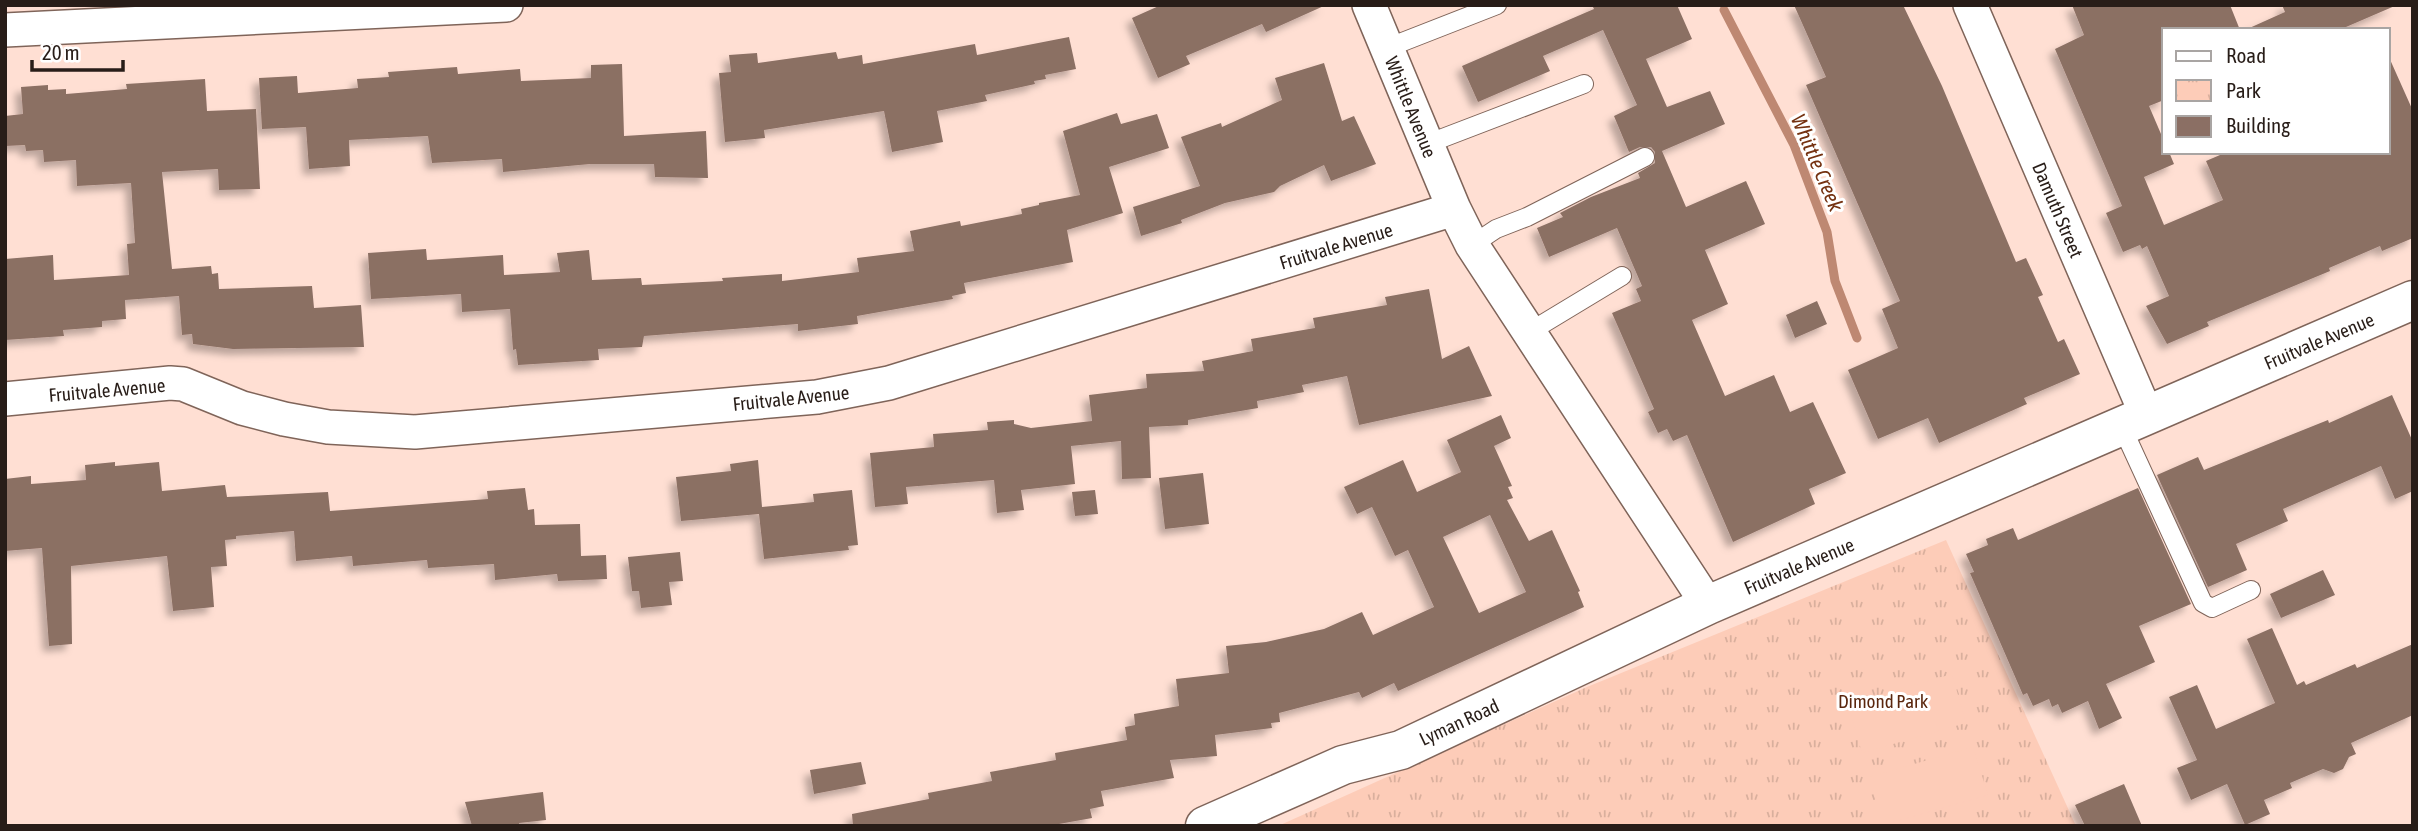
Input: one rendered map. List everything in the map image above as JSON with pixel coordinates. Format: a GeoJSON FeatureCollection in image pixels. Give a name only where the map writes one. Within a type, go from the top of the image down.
{"type":"FeatureCollection","features":[{"type":"Feature","properties":{"kind":"street"},"geometry":{"type":"LineString","coordinates":[[5,30],[506,5]]}},
{"type":"Feature","properties":{"kind":"street","name":"Whittle Avenue"},"geometry":{"type":"LineString","coordinates":[[1369,5],[1454,209]]}},
{"type":"Feature","properties":{"kind":"street","name":"Damuth Street"},"geometry":{"type":"LineString","coordinates":[[1970,5],[2134,421]]}},
{"type":"Feature","properties":{"kind":"street"},"geometry":{"type":"LineString","coordinates":[[1454,209],[1472,246],[1531,331],[1708,605]]}},
{"type":"Feature","properties":{"kind":"street","name":"Fruitvale Avenue"},"geometry":{"type":"LineString","coordinates":[[5,399],[183,384],[242,408],[285,419],[328,427],[415,432],[817,397],[889,383],[1454,209]]}},
{"type":"Feature","properties":{"kind":"street","name":"Fruitvale Avenue"},"geometry":{"type":"LineString","coordinates":[[1708,605],[2413,300]]}},
{"type":"Feature","properties":{"kind":"street","name":"Lyman Road"},"geometry":{"type":"LineString","coordinates":[[1205,826],[1343,765],[1401,750],[1708,605]]}},
{"type":"Feature","properties":{"kind":"lane"},"geometry":{"type":"LineString","coordinates":[[1387,48],[1497,5]]}},
{"type":"Feature","properties":{"kind":"lane"},"geometry":{"type":"LineString","coordinates":[[1426,144],[1584,84]]}},
{"type":"Feature","properties":{"kind":"lane"},"geometry":{"type":"LineString","coordinates":[[1472,246],[1496,229],[1527,217],[1645,156]]}},
{"type":"Feature","properties":{"kind":"lane"},"geometry":{"type":"LineString","coordinates":[[1531,331],[1622,276]]}},
{"type":"Feature","properties":{"kind":"lane"},"geometry":{"type":"LineString","coordinates":[[2134,421],[2203,603],[2212,608],[2251,590]]}},
{"type":"Feature","properties":{"kind":"green space","name":"Dimond Park"},"geometry":{"type":"Polygon","coordinates":[[[1946,540],[2076,826],[1278,826],[1587,687],[1946,540]]]}},
{"type":"Feature","properties":{"kind":"green space"},"geometry":{"type":"Polygon","coordinates":[[[1952,674],[1966,723],[1862,753],[1848,704],[1952,674]]]}},
{"type":"Feature","properties":{"kind":"green space"},"geometry":{"type":"Polygon","coordinates":[[[1973,747],[1988,795],[1883,825],[1869,777],[1973,747]]]}},
{"type":"Feature","properties":{"kind":"building"},"geometry":{"type":"Polygon","coordinates":[[[1161,5],[1326,5],[1266,32],[1262,24],[1186,56],[1190,64],[1158,78],[1132,18],[1161,5]]]}},
{"type":"Feature","properties":{"kind":"building"},"geometry":{"type":"Polygon","coordinates":[[[1592,5],[1677,5],[1692,39],[1646,59],[1667,107],[1710,91],[1725,124],[1662,151],[1686,207],[1746,181],[1765,224],[1705,250],[1728,304],[1692,320],[1725,396],[1774,375],[1790,412],[1813,402],[1846,473],[1809,489],[1815,504],[1733,542],[1687,435],[1673,441],[1667,429],[1658,433],[1648,412],[1654,409],[1612,313],[1641,301],[1636,289],[1642,286],[1617,228],[1549,257],[1537,228],[1563,217],[1560,213],[1591,197],[1640,178],[1638,173],[1655,163],[1655,152],[1651,147],[1640,147],[1629,152],[1614,116],[1637,105],[1603,30],[1543,56],[1550,71],[1478,102],[1462,66],[1594,9],[1592,5]]]}},
{"type":"Feature","properties":{"kind":"building"},"geometry":{"type":"Polygon","coordinates":[[[1794,5],[1903,5],[1942,86],[2016,262],[2026,258],[2043,295],[2038,297],[2058,342],[2064,339],[2080,374],[2024,398],[2027,404],[1939,443],[1928,418],[1878,439],[1848,370],[1898,348],[1882,309],[1900,301],[1806,85],[1826,77],[1794,5]]]}},
{"type":"Feature","properties":{"kind":"building"},"geometry":{"type":"Polygon","coordinates":[[[2072,5],[2230,5],[2239,28],[2162,28],[2162,101],[2149,106],[2162,136],[2162,154],[2170,154],[2174,164],[2144,177],[2164,225],[2223,200],[2206,161],[2222,154],[2390,154],[2390,59],[2413,111],[2413,238],[2382,251],[2380,246],[2329,268],[2330,271],[2207,322],[2209,326],[2167,344],[2146,306],[2169,296],[2147,246],[2142,249],[2140,245],[2123,252],[2106,213],[2122,206],[2055,49],[2084,35],[2072,5]]]}},
{"type":"Feature","properties":{"kind":"building"},"geometry":{"type":"Polygon","coordinates":[[[2282,5],[2397,5],[2344,28],[2249,28],[2285,12],[2282,5]]]}},
{"type":"Feature","properties":{"kind":"building"},"geometry":{"type":"Polygon","coordinates":[[[1069,37],[1076,69],[1045,75],[1046,79],[1034,81],[1035,84],[985,95],[987,101],[937,111],[943,142],[892,152],[884,111],[764,130],[765,138],[725,142],[719,73],[731,72],[729,55],[757,53],[758,63],[836,52],[838,59],[862,55],[863,64],[975,44],[977,55],[1069,37]]]}},
{"type":"Feature","properties":{"kind":"building"},"geometry":{"type":"Polygon","coordinates":[[[1324,63],[1342,121],[1354,116],[1376,164],[1331,181],[1324,165],[1280,186],[1274,192],[1225,203],[1181,220],[1182,223],[1141,236],[1133,207],[1200,186],[1181,137],[1221,123],[1222,127],[1282,100],[1275,78],[1324,63]]]}},
{"type":"Feature","properties":{"kind":"building"},"geometry":{"type":"Polygon","coordinates":[[[622,64],[624,136],[706,131],[708,178],[655,177],[654,164],[590,164],[503,172],[502,159],[432,163],[428,136],[349,140],[350,166],[309,169],[306,127],[262,129],[259,78],[297,76],[298,93],[358,88],[357,79],[389,77],[388,72],[457,67],[458,74],[520,69],[521,81],[591,78],[591,65],[622,64]]]}},
{"type":"Feature","properties":{"kind":"building"},"geometry":{"type":"Polygon","coordinates":[[[205,79],[207,111],[256,109],[260,189],[219,190],[218,169],[162,172],[172,269],[211,266],[212,274],[218,273],[219,289],[312,286],[314,308],[361,305],[364,347],[233,349],[193,344],[192,334],[182,335],[179,296],[125,300],[126,319],[102,321],[102,327],[63,330],[64,336],[5,340],[5,259],[53,255],[54,280],[129,275],[127,244],[135,243],[131,183],[77,186],[76,160],[44,162],[43,150],[26,151],[25,145],[5,146],[5,116],[23,114],[21,87],[48,85],[48,90],[66,89],[66,94],[127,89],[126,84],[205,79]]]}},
{"type":"Feature","properties":{"kind":"building"},"geometry":{"type":"Polygon","coordinates":[[[1117,113],[1121,124],[1157,114],[1169,148],[1109,167],[1123,213],[1067,230],[1073,262],[964,283],[966,293],[952,296],[953,299],[857,316],[858,324],[798,331],[798,324],[644,336],[642,347],[598,349],[599,360],[518,365],[516,349],[513,350],[510,309],[462,312],[461,294],[371,299],[368,253],[426,249],[427,260],[503,255],[504,275],[560,272],[557,253],[589,250],[592,280],[641,278],[642,285],[723,281],[722,278],[782,274],[782,281],[859,272],[857,258],[914,251],[910,231],[960,221],[961,226],[1022,214],[1021,209],[1039,203],[1080,195],[1063,131],[1117,113]]]}},
{"type":"Feature","properties":{"kind":"building"},"geometry":{"type":"Polygon","coordinates":[[[1429,289],[1442,359],[1469,346],[1492,396],[1359,425],[1347,376],[1302,385],[1304,392],[1257,401],[1258,408],[1188,420],[1188,425],[1149,427],[1151,478],[1122,479],[1121,441],[1071,446],[1075,484],[1021,490],[1024,510],[997,513],[994,480],[906,487],[908,504],[875,507],[870,453],[934,447],[933,434],[988,430],[987,422],[1014,420],[1014,424],[1031,428],[1092,421],[1089,395],[1147,388],[1146,374],[1204,371],[1202,361],[1253,351],[1251,339],[1315,328],[1313,318],[1387,305],[1385,297],[1429,289]]]}},
{"type":"Feature","properties":{"kind":"building"},"geometry":{"type":"Polygon","coordinates":[[[1817,301],[1827,324],[1795,338],[1786,315],[1817,301]]]}},
{"type":"Feature","properties":{"kind":"building"},"geometry":{"type":"Polygon","coordinates":[[[2392,395],[2413,442],[2413,491],[2395,499],[2381,466],[2283,509],[2288,521],[2236,544],[2247,570],[2208,587],[2157,475],[2198,457],[2204,470],[2328,420],[2329,423],[2392,395]]]}},
{"type":"Feature","properties":{"kind":"building"},"geometry":{"type":"Polygon","coordinates":[[[1501,415],[1511,438],[1494,446],[1512,486],[1508,487],[1513,498],[1507,500],[1529,541],[1552,530],[1580,591],[1578,592],[1584,607],[1398,691],[1394,683],[1362,698],[1359,692],[1279,713],[1280,722],[1271,723],[1272,728],[1215,735],[1217,756],[1170,760],[1174,778],[1101,791],[1104,806],[1090,809],[1092,818],[1048,826],[853,826],[852,814],[929,799],[928,793],[992,781],[990,772],[1056,760],[1055,753],[1127,740],[1125,727],[1135,725],[1134,714],[1179,706],[1176,679],[1229,673],[1226,646],[1266,642],[1324,629],[1362,612],[1373,635],[1434,607],[1408,550],[1395,556],[1372,507],[1357,514],[1344,487],[1403,460],[1417,492],[1461,472],[1447,440],[1501,415]],[[1490,515],[1443,537],[1479,613],[1526,592],[1490,515]]]}},
{"type":"Feature","properties":{"kind":"building"},"geometry":{"type":"Polygon","coordinates":[[[758,460],[762,507],[814,502],[813,494],[852,490],[858,545],[848,546],[849,550],[764,559],[759,514],[681,521],[676,477],[731,471],[730,464],[758,460]]]}},
{"type":"Feature","properties":{"kind":"building"},"geometry":{"type":"Polygon","coordinates":[[[115,462],[115,466],[159,462],[162,491],[225,485],[227,497],[328,492],[330,511],[488,499],[487,491],[525,488],[528,510],[534,509],[535,525],[580,524],[581,556],[606,555],[607,579],[558,581],[557,574],[495,580],[494,564],[428,568],[427,560],[353,566],[352,556],[296,561],[294,531],[236,536],[236,539],[225,540],[227,566],[211,567],[214,607],[173,611],[167,556],[71,566],[72,644],[49,646],[42,548],[5,551],[5,479],[31,476],[31,484],[86,480],[85,465],[115,462]]]}},
{"type":"Feature","properties":{"kind":"building"},"geometry":{"type":"Polygon","coordinates":[[[1203,473],[1209,524],[1165,529],[1159,478],[1203,473]]]}},
{"type":"Feature","properties":{"kind":"building"},"geometry":{"type":"Polygon","coordinates":[[[2138,488],[2191,604],[2139,626],[2155,662],[2106,684],[2122,718],[2099,729],[2088,701],[2062,713],[2058,704],[2052,707],[2049,699],[2033,706],[2027,693],[2023,695],[1970,573],[1974,572],[1966,554],[1988,545],[1986,539],[2013,528],[2018,540],[2138,488]]]}},
{"type":"Feature","properties":{"kind":"building"},"geometry":{"type":"Polygon","coordinates":[[[1095,490],[1098,514],[1075,516],[1072,492],[1095,490]]]}},
{"type":"Feature","properties":{"kind":"building"},"geometry":{"type":"Polygon","coordinates":[[[680,552],[683,581],[669,582],[672,605],[641,608],[639,591],[632,591],[628,557],[680,552]]]}},
{"type":"Feature","properties":{"kind":"building"},"geometry":{"type":"Polygon","coordinates":[[[2323,570],[2335,595],[2281,618],[2270,594],[2323,570]]]}},
{"type":"Feature","properties":{"kind":"building"},"geometry":{"type":"Polygon","coordinates":[[[2272,628],[2297,685],[2304,681],[2306,685],[2355,664],[2357,668],[2413,644],[2413,715],[2351,743],[2356,754],[2349,757],[2343,769],[2334,773],[2323,769],[2290,783],[2292,788],[2264,800],[2270,814],[2245,825],[2227,784],[2191,800],[2177,768],[2197,760],[2169,697],[2197,685],[2216,729],[2275,703],[2247,639],[2272,628]]]}},
{"type":"Feature","properties":{"kind":"building"},"geometry":{"type":"Polygon","coordinates":[[[861,762],[866,784],[814,794],[810,770],[861,762]]]}},
{"type":"Feature","properties":{"kind":"building"},"geometry":{"type":"Polygon","coordinates":[[[2124,784],[2142,826],[2085,826],[2075,805],[2124,784]]]}},
{"type":"Feature","properties":{"kind":"building"},"geometry":{"type":"Polygon","coordinates":[[[543,792],[546,820],[519,823],[519,826],[472,826],[465,802],[543,792]]]}},
{"type":"Feature","properties":{"kind":"waterway","name":"Whittle Creek"},"geometry":{"type":"LineString","coordinates":[[1724,10],[1794,145],[1827,232],[1835,281],[1857,338]]}}]}
